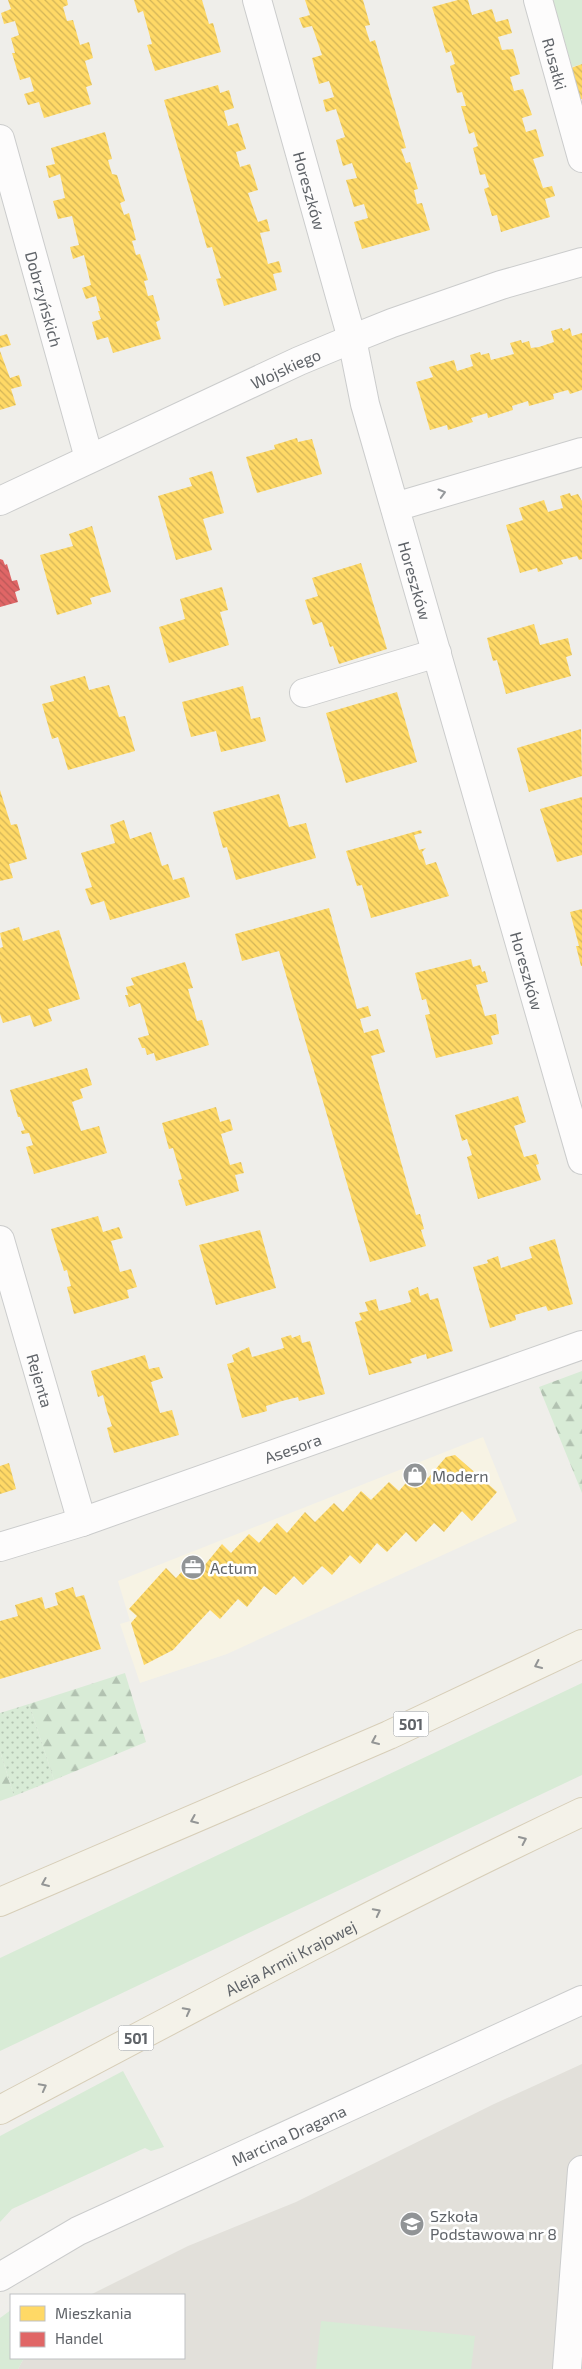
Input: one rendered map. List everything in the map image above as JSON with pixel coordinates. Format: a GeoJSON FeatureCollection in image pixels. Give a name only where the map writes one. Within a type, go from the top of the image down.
{"type":"FeatureCollection","features":[{"type":"Feature","properties":{"kind":"main road","name":"501"},"geometry":{"type":"LineString","coordinates":[[0,1902],[389,1735],[582,1644]]}},
{"type":"Feature","properties":{"kind":"main road","name":"Aleja Armii Krajowej"},"geometry":{"type":"LineString","coordinates":[[0,2110],[280,1961],[452,1873],[582,1812]]}},
{"type":"Feature","properties":{"kind":"street","name":"Horeszków"},"geometry":{"type":"LineString","coordinates":[[257,0],[352,339],[365,404],[582,1160]]}},
{"type":"Feature","properties":{"kind":"street","name":"Rusałki"},"geometry":{"type":"LineString","coordinates":[[538,0],[582,158]]}},
{"type":"Feature","properties":{"kind":"street","name":"Dobrzyńskich"},"geometry":{"type":"LineString","coordinates":[[0,139],[89,458]]}},
{"type":"Feature","properties":{"kind":"street","name":"Wojskiego"},"geometry":{"type":"LineString","coordinates":[[0,501],[89,458],[392,322],[501,285],[582,262]]}},
{"type":"Feature","properties":{"kind":"street"},"geometry":{"type":"LineString","coordinates":[[395,507],[582,452]]}},
{"type":"Feature","properties":{"kind":"street"},"geometry":{"type":"LineString","coordinates":[[304,693],[437,653]]}},
{"type":"Feature","properties":{"kind":"street","name":"Rejenta"},"geometry":{"type":"LineString","coordinates":[[0,1240],[82,1522]]}},
{"type":"Feature","properties":{"kind":"street","name":"Asesora"},"geometry":{"type":"LineString","coordinates":[[0,1547],[82,1522],[582,1345]]}},
{"type":"Feature","properties":{"kind":"street","name":"Marcina Dragana"},"geometry":{"type":"LineString","coordinates":[[0,2277],[78,2231],[582,2000]]}},
{"type":"Feature","properties":{"kind":"street"},"geometry":{"type":"LineString","coordinates":[[567,2369],[582,2170]]}},
{"type":"Feature","properties":{"kind":"shaded area"},"geometry":{"type":"Polygon","coordinates":[[[483,1437],[517,1521],[227,1654],[140,1683],[120,1624],[130,1621],[118,1581],[483,1437]]]}},
{"type":"Feature","properties":{"kind":"shaded area","name":"Szkoła Podstawowa nr 8"},"geometry":{"type":"Polygon","coordinates":[[[582,2064],[582,2369],[18,2369],[23,2359],[185,2359],[185,2294],[92,2294],[188,2246],[296,2202],[494,2104],[582,2064]]]}},
{"type":"Feature","properties":{"kind":"green space"},"geometry":{"type":"Polygon","coordinates":[[[553,0],[582,0],[582,64],[572,67],[553,0]]]}},
{"type":"Feature","properties":{"kind":"green space"},"geometry":{"type":"Polygon","coordinates":[[[582,1371],[582,1493],[539,1387],[582,1371]]]}},
{"type":"Feature","properties":{"kind":"green space"},"geometry":{"type":"Polygon","coordinates":[[[125,1673],[146,1742],[54,1780],[29,1704],[125,1673]]]}},
{"type":"Feature","properties":{"kind":"green space"},"geometry":{"type":"Polygon","coordinates":[[[582,1683],[582,1775],[0,2051],[0,1958],[582,1683]]]}},
{"type":"Feature","properties":{"kind":"green space"},"geometry":{"type":"Polygon","coordinates":[[[29,1704],[54,1780],[14,1796],[0,1751],[0,1713],[29,1704]]]}},
{"type":"Feature","properties":{"kind":"green space"},"geometry":{"type":"Polygon","coordinates":[[[0,1751],[14,1796],[0,1801],[0,1751]]]}},
{"type":"Feature","properties":{"kind":"green space"},"geometry":{"type":"Polygon","coordinates":[[[123,2071],[164,2147],[151,2151],[145,2148],[12,2209],[0,2222],[0,2136],[123,2071]]]}},
{"type":"Feature","properties":{"kind":"green space"},"geometry":{"type":"Polygon","coordinates":[[[10,2311],[10,2359],[23,2359],[18,2369],[0,2369],[0,2318],[10,2311]]]}},
{"type":"Feature","properties":{"kind":"green space"},"geometry":{"type":"Polygon","coordinates":[[[321,2321],[475,2336],[471,2369],[316,2369],[321,2321]]]}},
{"type":"Feature","properties":{"kind":"building: Mieszkania"},"geometry":{"type":"Polygon","coordinates":[[[8,0],[67,0],[68,5],[63,7],[67,21],[73,20],[80,45],[89,42],[93,58],[85,61],[92,85],[86,87],[91,104],[44,118],[39,102],[28,105],[24,94],[34,91],[30,77],[20,80],[12,53],[15,53],[11,38],[19,35],[15,21],[4,24],[1,13],[11,9],[8,0]]]}},
{"type":"Feature","properties":{"kind":"building: Mieszkania"},"geometry":{"type":"Polygon","coordinates":[[[134,0],[202,0],[209,24],[213,23],[221,52],[155,71],[147,45],[152,44],[143,11],[138,13],[134,0]]]}},
{"type":"Feature","properties":{"kind":"building: Mieszkania"},"geometry":{"type":"Polygon","coordinates":[[[305,0],[363,0],[370,25],[365,26],[370,42],[375,40],[406,148],[401,149],[406,163],[410,162],[418,189],[414,190],[417,204],[422,203],[430,230],[362,249],[354,222],[368,218],[364,204],[354,207],[346,180],[357,178],[352,163],[343,166],[336,140],[345,137],[336,109],[326,112],[323,100],[334,97],[329,81],[319,84],[312,58],[322,55],[312,26],[303,28],[299,18],[310,15],[305,0]]]}},
{"type":"Feature","properties":{"kind":"building: Mieszkania"},"geometry":{"type":"Polygon","coordinates":[[[458,0],[468,0],[472,15],[492,9],[496,22],[508,19],[512,33],[498,37],[502,50],[513,49],[520,74],[510,77],[514,91],[523,89],[532,115],[522,118],[526,132],[536,129],[544,156],[533,159],[543,188],[552,186],[555,196],[545,199],[550,217],[501,232],[497,215],[492,216],[484,189],[489,187],[485,174],[480,175],[473,148],[478,146],[474,132],[469,134],[461,106],[466,106],[462,92],[457,93],[450,66],[455,64],[451,51],[446,53],[432,7],[458,0]]]}},
{"type":"Feature","properties":{"kind":"building: Mieszkania"},"geometry":{"type":"Polygon","coordinates":[[[582,64],[582,99],[580,99],[571,68],[582,64]]]}},
{"type":"Feature","properties":{"kind":"building: Mieszkania"},"geometry":{"type":"Polygon","coordinates":[[[218,85],[220,93],[229,90],[234,108],[224,111],[228,126],[238,123],[246,149],[236,152],[240,167],[250,164],[258,190],[248,193],[258,222],[267,219],[270,231],[260,233],[268,264],[279,261],[282,272],[273,274],[277,290],[224,306],[216,279],[221,278],[212,247],[207,248],[164,100],[218,85]]]}},
{"type":"Feature","properties":{"kind":"building: Mieszkania"},"geometry":{"type":"Polygon","coordinates":[[[105,132],[112,159],[108,160],[112,174],[117,175],[125,201],[120,203],[124,215],[129,213],[136,240],[132,241],[136,255],[140,254],[148,280],[144,281],[148,296],[153,295],[160,320],[156,322],[161,339],[113,353],[108,337],[97,340],[92,322],[101,319],[98,311],[100,311],[96,296],[86,299],[82,288],[91,285],[84,255],[73,259],[70,247],[79,245],[72,216],[58,219],[53,201],[65,198],[60,174],[49,178],[46,166],[55,164],[51,148],[105,132]]]}},
{"type":"Feature","properties":{"kind":"building: Mieszkania"},"geometry":{"type":"Polygon","coordinates":[[[562,328],[563,331],[570,328],[572,336],[582,333],[582,390],[570,394],[568,390],[553,394],[554,399],[529,406],[528,401],[512,406],[513,410],[488,418],[487,413],[471,418],[473,422],[448,430],[447,425],[430,430],[416,382],[433,377],[429,367],[454,360],[457,371],[473,366],[470,355],[480,352],[481,355],[489,353],[491,360],[514,354],[510,343],[521,340],[522,343],[529,341],[531,348],[539,347],[554,342],[551,331],[562,328]]]}},
{"type":"Feature","properties":{"kind":"building: Mieszkania"},"geometry":{"type":"Polygon","coordinates":[[[7,334],[11,345],[0,348],[0,336],[7,334]]]}},
{"type":"Feature","properties":{"kind":"building: Mieszkania"},"geometry":{"type":"Polygon","coordinates":[[[0,351],[10,378],[19,375],[22,386],[11,389],[16,405],[0,410],[0,351]]]}},
{"type":"Feature","properties":{"kind":"building: Mieszkania"},"geometry":{"type":"Polygon","coordinates":[[[297,438],[298,442],[312,439],[322,474],[257,493],[246,457],[275,449],[274,445],[297,438]]]}},
{"type":"Feature","properties":{"kind":"building: Mieszkania"},"geometry":{"type":"Polygon","coordinates":[[[212,471],[224,513],[203,519],[212,550],[176,560],[158,496],[192,486],[189,478],[212,471]]]}},
{"type":"Feature","properties":{"kind":"building: Mieszkania"},"geometry":{"type":"Polygon","coordinates":[[[570,493],[571,496],[578,494],[582,501],[582,559],[579,560],[577,556],[561,560],[563,564],[538,572],[537,568],[520,573],[506,525],[523,520],[519,508],[544,500],[548,512],[563,508],[560,496],[570,493]]]}},
{"type":"Feature","properties":{"kind":"building: Mieszkania"},"geometry":{"type":"Polygon","coordinates":[[[92,526],[111,592],[90,598],[92,604],[57,615],[40,555],[73,546],[69,534],[92,526]]]}},
{"type":"Feature","properties":{"kind":"building: Mieszkania"},"geometry":{"type":"Polygon","coordinates":[[[361,563],[387,649],[339,664],[333,646],[330,647],[322,622],[313,625],[305,600],[318,596],[312,578],[361,563]]]}},
{"type":"Feature","properties":{"kind":"building: Mieszkania"},"geometry":{"type":"Polygon","coordinates":[[[222,587],[228,610],[220,612],[229,645],[169,663],[159,627],[185,619],[180,599],[222,587]]]}},
{"type":"Feature","properties":{"kind":"building: Mieszkania"},"geometry":{"type":"Polygon","coordinates":[[[534,624],[540,645],[568,638],[572,655],[566,657],[571,676],[506,694],[497,660],[493,661],[487,638],[534,624]]]}},
{"type":"Feature","properties":{"kind":"building: Mieszkania"},"geometry":{"type":"Polygon","coordinates":[[[85,676],[89,690],[109,685],[119,717],[125,716],[135,751],[68,770],[58,737],[52,739],[42,704],[54,701],[50,686],[85,676]]]}},
{"type":"Feature","properties":{"kind":"building: Mieszkania"},"geometry":{"type":"Polygon","coordinates":[[[243,686],[251,719],[260,717],[266,741],[221,752],[216,731],[191,737],[182,702],[243,686]]]}},
{"type":"Feature","properties":{"kind":"building: Mieszkania"},"geometry":{"type":"Polygon","coordinates":[[[397,692],[417,762],[346,783],[326,713],[397,692]]]}},
{"type":"Feature","properties":{"kind":"building: Mieszkania"},"geometry":{"type":"Polygon","coordinates":[[[581,729],[582,776],[529,792],[517,748],[581,729]]]}},
{"type":"Feature","properties":{"kind":"building: Mieszkania"},"geometry":{"type":"Polygon","coordinates":[[[0,790],[11,825],[17,824],[27,859],[9,864],[13,878],[0,881],[0,790]]]}},
{"type":"Feature","properties":{"kind":"building: Mieszkania"},"geometry":{"type":"Polygon","coordinates":[[[279,794],[289,827],[306,823],[316,858],[236,880],[227,847],[223,848],[213,812],[279,794]]]}},
{"type":"Feature","properties":{"kind":"building: Mieszkania"},"geometry":{"type":"Polygon","coordinates":[[[582,797],[582,855],[557,862],[540,809],[582,797]]]}},
{"type":"Feature","properties":{"kind":"building: Mieszkania"},"geometry":{"type":"Polygon","coordinates":[[[124,820],[130,839],[151,832],[162,866],[168,864],[173,880],[184,877],[190,897],[110,920],[104,901],[91,905],[85,889],[92,887],[81,853],[115,843],[110,825],[124,820]]]}},
{"type":"Feature","properties":{"kind":"building: Mieszkania"},"geometry":{"type":"Polygon","coordinates":[[[421,830],[422,833],[414,835],[419,850],[426,848],[422,852],[426,865],[436,862],[449,896],[371,918],[362,885],[357,886],[346,851],[421,830]]]}},
{"type":"Feature","properties":{"kind":"building: Mieszkania"},"geometry":{"type":"Polygon","coordinates":[[[329,908],[357,1009],[368,1006],[371,1016],[360,1019],[364,1033],[378,1029],[385,1052],[371,1056],[416,1215],[420,1214],[424,1229],[421,1230],[426,1246],[370,1262],[279,951],[242,961],[235,934],[329,908]]]}},
{"type":"Feature","properties":{"kind":"building: Mieszkania"},"geometry":{"type":"Polygon","coordinates":[[[582,909],[581,966],[576,946],[579,946],[570,912],[582,909]]]}},
{"type":"Feature","properties":{"kind":"building: Mieszkania"},"geometry":{"type":"Polygon","coordinates":[[[19,927],[23,941],[59,930],[80,999],[48,1009],[52,1021],[34,1027],[30,1015],[3,1023],[0,1014],[0,948],[3,947],[0,933],[19,927]]]}},
{"type":"Feature","properties":{"kind":"building: Mieszkania"},"geometry":{"type":"Polygon","coordinates":[[[471,959],[473,967],[480,965],[482,972],[485,971],[488,982],[476,985],[485,1016],[496,1014],[499,1034],[491,1036],[493,1044],[436,1058],[425,1015],[430,1014],[426,999],[422,1000],[415,973],[471,959]]]}},
{"type":"Feature","properties":{"kind":"building: Mieszkania"},"geometry":{"type":"Polygon","coordinates":[[[185,962],[193,988],[188,989],[197,1021],[202,1020],[209,1045],[156,1061],[154,1053],[147,1055],[145,1048],[142,1048],[138,1038],[149,1035],[140,1003],[129,1007],[125,995],[128,995],[126,987],[134,985],[131,978],[185,962]]]}},
{"type":"Feature","properties":{"kind":"building: Mieszkania"},"geometry":{"type":"Polygon","coordinates":[[[87,1068],[92,1085],[80,1089],[83,1098],[72,1102],[81,1131],[99,1126],[107,1153],[34,1174],[26,1147],[33,1145],[29,1133],[22,1134],[21,1131],[25,1130],[20,1117],[18,1117],[10,1090],[87,1068]]]}},
{"type":"Feature","properties":{"kind":"building: Mieszkania"},"geometry":{"type":"Polygon","coordinates":[[[518,1096],[526,1122],[514,1126],[524,1157],[536,1154],[539,1164],[536,1165],[541,1180],[478,1199],[467,1157],[472,1155],[467,1139],[462,1141],[455,1115],[518,1096]]]}},
{"type":"Feature","properties":{"kind":"building: Mieszkania"},"geometry":{"type":"Polygon","coordinates":[[[216,1107],[220,1122],[230,1119],[233,1130],[221,1134],[230,1165],[241,1162],[244,1173],[235,1175],[239,1191],[186,1206],[178,1180],[182,1179],[173,1148],[169,1149],[162,1123],[216,1107]]]}},
{"type":"Feature","properties":{"kind":"building: Mieszkania"},"geometry":{"type":"Polygon","coordinates":[[[98,1216],[103,1232],[119,1227],[123,1238],[111,1241],[120,1272],[131,1269],[137,1287],[127,1290],[129,1298],[74,1314],[67,1287],[71,1286],[67,1270],[64,1271],[51,1229],[98,1216]]]}},
{"type":"Feature","properties":{"kind":"building: Mieszkania"},"geometry":{"type":"Polygon","coordinates":[[[260,1230],[276,1288],[216,1305],[199,1245],[260,1230]]]}},
{"type":"Feature","properties":{"kind":"building: Mieszkania"},"geometry":{"type":"Polygon","coordinates":[[[555,1239],[573,1304],[548,1311],[546,1306],[515,1315],[516,1320],[490,1328],[473,1267],[488,1263],[487,1260],[498,1256],[501,1268],[532,1258],[529,1247],[555,1239]]]}},
{"type":"Feature","properties":{"kind":"building: Mieszkania"},"geometry":{"type":"Polygon","coordinates":[[[418,1287],[420,1296],[428,1293],[430,1300],[438,1298],[453,1351],[427,1359],[426,1354],[410,1359],[412,1363],[369,1375],[355,1322],[362,1320],[359,1313],[368,1311],[365,1302],[376,1299],[379,1311],[411,1302],[408,1291],[418,1287]]]}},
{"type":"Feature","properties":{"kind":"building: Mieszkania"},"geometry":{"type":"Polygon","coordinates":[[[291,1335],[292,1338],[300,1335],[302,1343],[310,1341],[325,1394],[299,1401],[298,1397],[282,1401],[266,1406],[267,1411],[242,1418],[227,1364],[234,1362],[232,1355],[249,1347],[252,1357],[284,1348],[281,1338],[291,1335]]]}},
{"type":"Feature","properties":{"kind":"building: Mieszkania"},"geometry":{"type":"Polygon","coordinates":[[[145,1355],[149,1369],[159,1367],[163,1378],[151,1382],[160,1413],[172,1410],[179,1435],[114,1453],[107,1428],[112,1426],[103,1395],[98,1397],[91,1371],[145,1355]]]}},
{"type":"Feature","properties":{"kind":"building: Mieszkania"},"geometry":{"type":"Polygon","coordinates":[[[455,1455],[497,1492],[472,1521],[462,1511],[444,1532],[434,1523],[416,1542],[406,1532],[387,1552],[377,1543],[360,1564],[350,1555],[332,1575],[322,1566],[303,1585],[294,1576],[276,1595],[264,1586],[247,1607],[238,1599],[220,1619],[210,1610],[173,1650],[144,1665],[131,1623],[137,1616],[129,1609],[166,1568],[176,1578],[194,1558],[204,1566],[222,1544],[231,1553],[249,1534],[259,1543],[277,1523],[287,1533],[305,1512],[315,1522],[334,1503],[343,1512],[361,1491],[371,1500],[389,1482],[399,1491],[418,1469],[428,1478],[446,1457],[455,1455]]]}},
{"type":"Feature","properties":{"kind":"building: Mieszkania"},"geometry":{"type":"Polygon","coordinates":[[[9,1463],[16,1489],[0,1494],[0,1466],[9,1463]]]}},
{"type":"Feature","properties":{"kind":"building: Mieszkania"},"geometry":{"type":"Polygon","coordinates":[[[73,1587],[76,1597],[84,1595],[101,1649],[0,1679],[0,1621],[18,1616],[15,1605],[42,1597],[45,1609],[58,1605],[55,1593],[73,1587]]]}},
{"type":"Feature","properties":{"kind":"building: Handel"},"geometry":{"type":"Polygon","coordinates":[[[0,559],[3,560],[5,565],[7,564],[12,581],[17,580],[20,590],[15,592],[18,602],[0,607],[0,559]]]}},
{"type":"Feature","properties":{"kind":"place","name":"Modern"},"geometry":{"type":"Point","coordinates":[415,1475]}},
{"type":"Feature","properties":{"kind":"place","name":"Actum"},"geometry":{"type":"Point","coordinates":[193,1567]}},
{"type":"Feature","properties":{"kind":"place","name":"Szkoła Podstawowa nr 8"},"geometry":{"type":"Point","coordinates":[412,2224]}}]}
